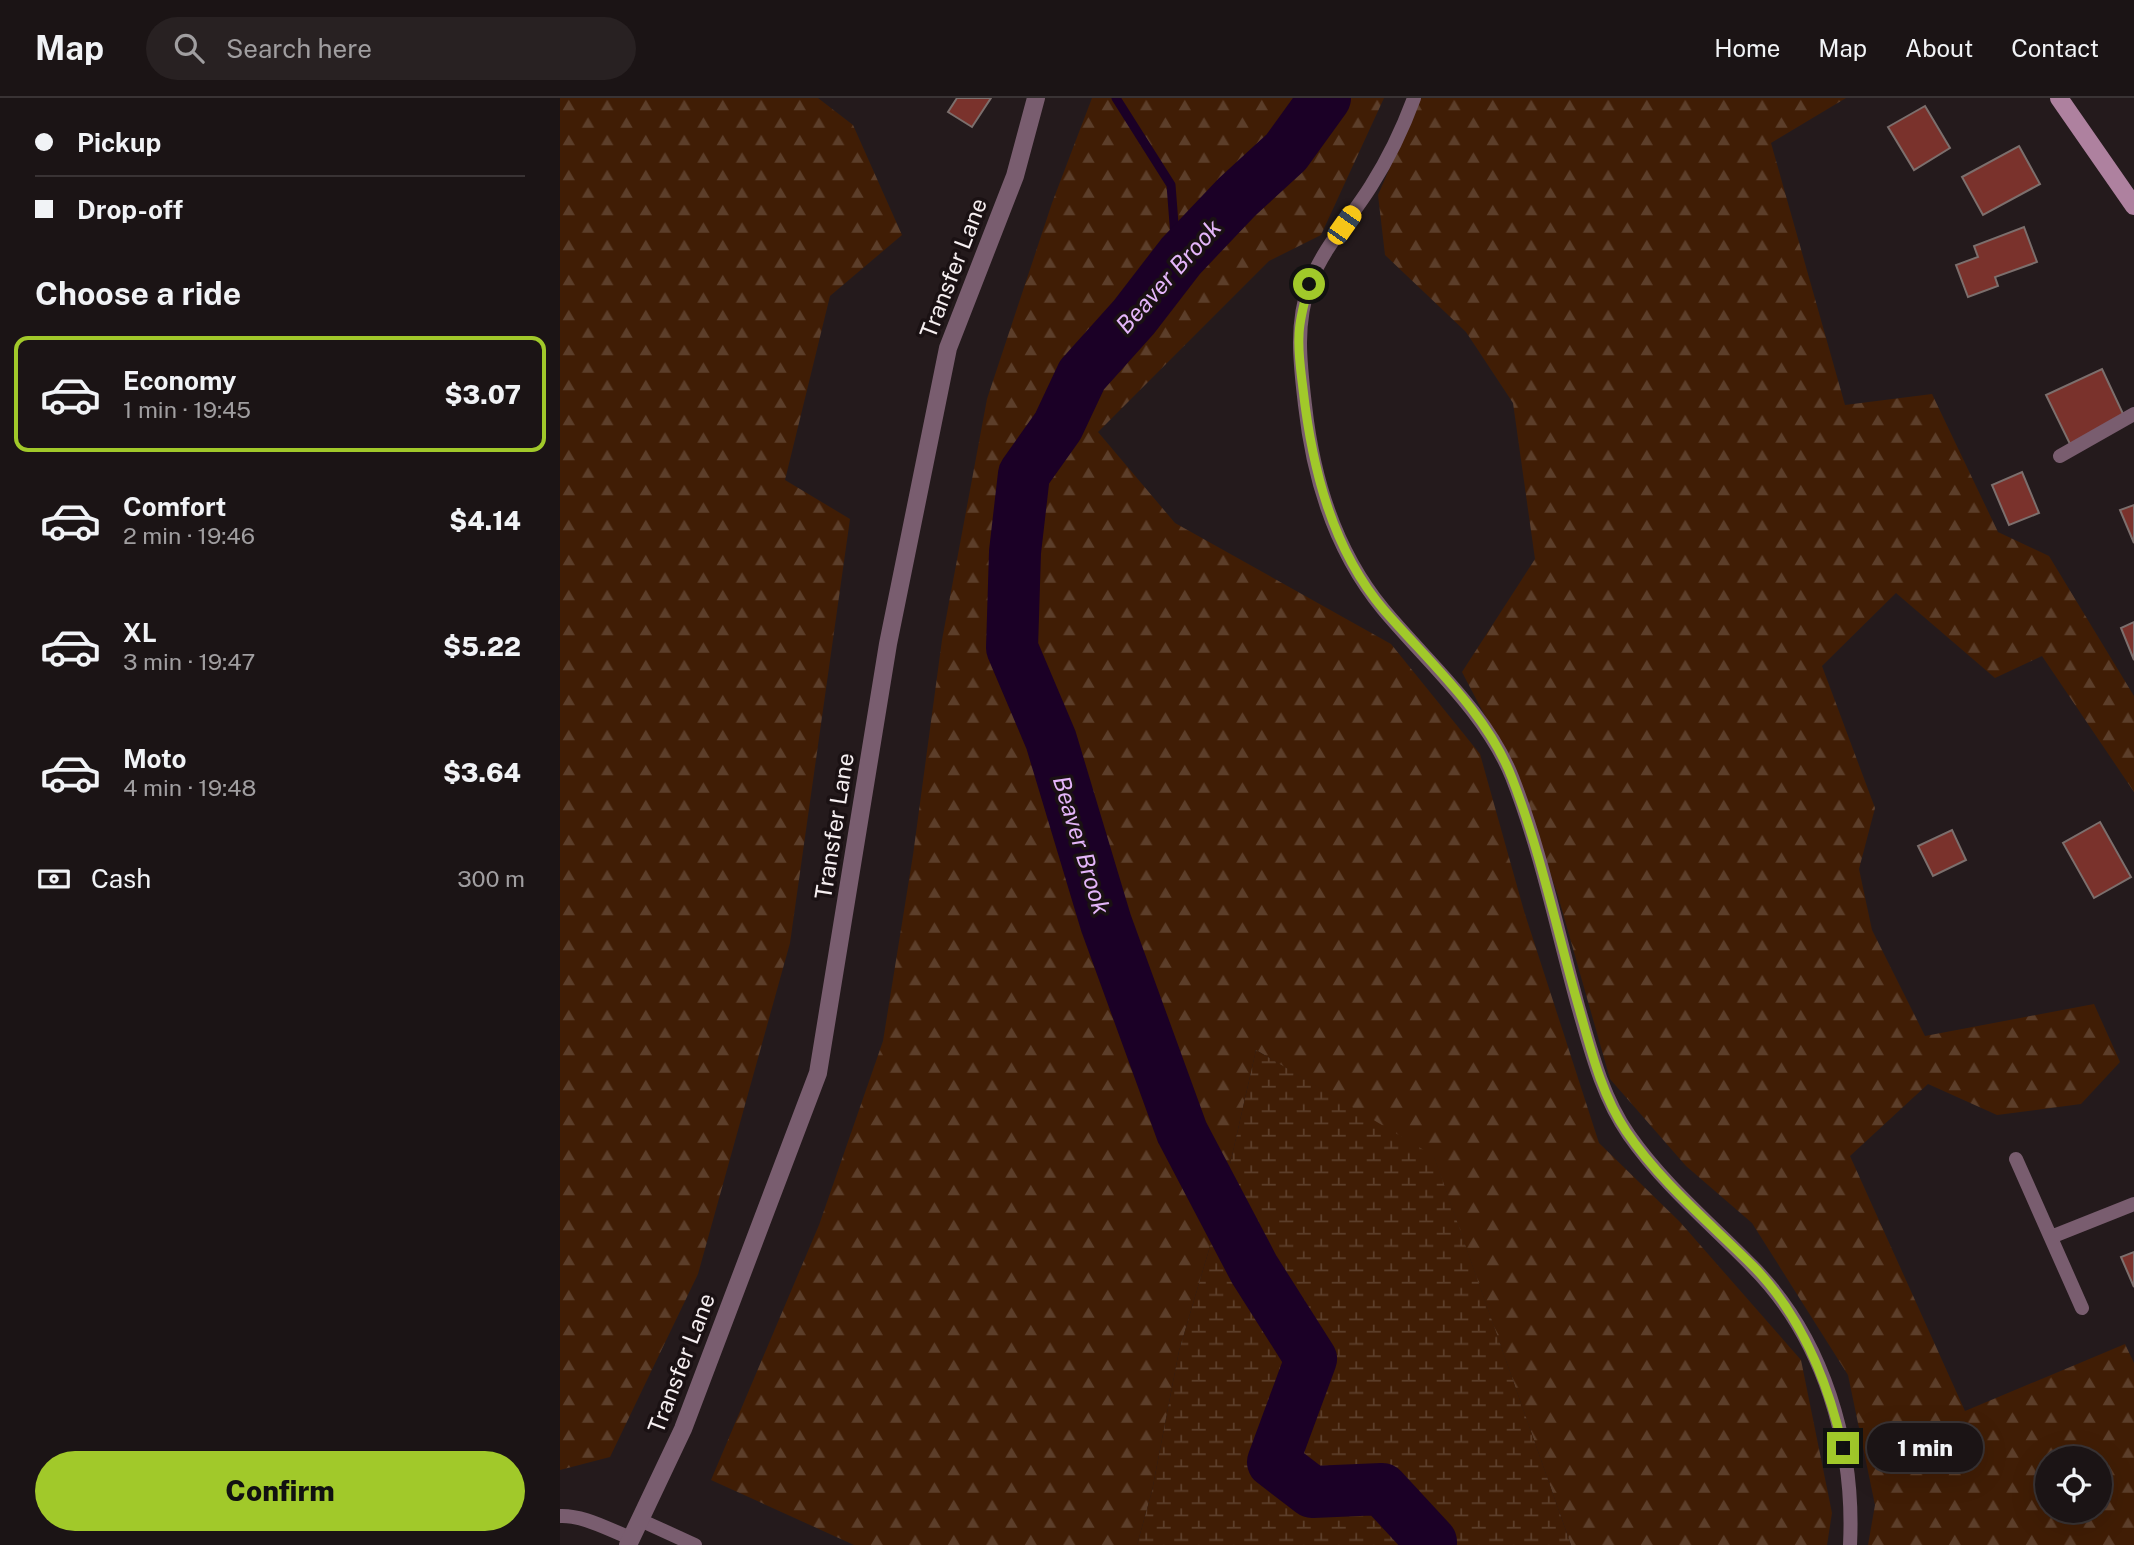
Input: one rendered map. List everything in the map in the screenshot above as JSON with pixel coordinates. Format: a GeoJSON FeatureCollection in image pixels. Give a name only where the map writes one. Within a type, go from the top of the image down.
{"type":"FeatureCollection","features":[{"type":"Feature","properties":{"kind":"street","name":"Transfer Lane"},"geometry":{"type":"LineString","coordinates":[[630,1542],[683,1429],[818,1073],[888,644],[948,348],[1015,176],[1037,98]]}},
{"type":"Feature","properties":{"kind":"street"},"geometry":{"type":"LineString","coordinates":[[2059,98],[2134,206]]}},
{"type":"Feature","properties":{"kind":"lane"},"geometry":{"type":"LineString","coordinates":[[1414,98],[1373,184],[1318,264],[1309,284],[1303,309],[1299,356],[1306,418],[1325,499],[1348,557],[1364,584],[1475,714],[1505,762],[1530,830],[1593,1061],[1613,1110],[1641,1152],[1664,1179],[1755,1268],[1777,1295],[1817,1363],[1832,1403],[1843,1448],[1850,1495],[1850,1545]]}},
{"type":"Feature","properties":{"kind":"lane"},"geometry":{"type":"LineString","coordinates":[[2060,456],[2134,414]]}},
{"type":"Feature","properties":{"kind":"lane"},"geometry":{"type":"LineString","coordinates":[[2016,1159],[2082,1308]]}},
{"type":"Feature","properties":{"kind":"lane"},"geometry":{"type":"LineString","coordinates":[[2051,1237],[2134,1204]]}},
{"type":"Feature","properties":{"kind":"lane"},"geometry":{"type":"LineString","coordinates":[[560,1516],[577,1518],[630,1542]]}},
{"type":"Feature","properties":{"kind":"lane"},"geometry":{"type":"LineString","coordinates":[[640,1520],[695,1545]]}},
{"type":"Feature","properties":{"kind":"green space"},"geometry":{"type":"Polygon","coordinates":[[[560,98],[818,98],[853,125],[902,235],[830,296],[785,480],[850,519],[790,943],[698,1274],[610,1457],[560,1470],[560,98]]]}},
{"type":"Feature","properties":{"kind":"green space"},"geometry":{"type":"Polygon","coordinates":[[[1092,98],[1384,98],[1321,235],[1269,261],[1098,432],[1175,523],[1391,644],[1480,754],[1524,911],[1599,1143],[1680,1222],[1801,1360],[1832,1513],[1827,1545],[1571,1545],[1434,1157],[1256,1050],[1216,1226],[1179,1351],[1152,1491],[1137,1545],[854,1545],[711,1480],[819,1225],[883,1041],[913,855],[942,640],[987,399],[1052,203],[1092,98]]]}},
{"type":"Feature","properties":{"kind":"green space"},"geometry":{"type":"Polygon","coordinates":[[[1420,98],[1846,98],[1771,143],[1845,405],[1932,394],[1998,532],[2049,556],[2134,696],[2134,792],[2042,656],[1995,678],[1896,593],[1822,666],[1875,808],[1859,869],[1872,930],[1925,1036],[2094,1004],[2120,1062],[2081,1104],[1997,1115],[1928,1084],[1850,1156],[1965,1411],[2125,1344],[2134,1363],[2134,1545],[1868,1545],[1875,1505],[1848,1375],[1752,1223],[1686,1166],[1610,1079],[1558,896],[1514,765],[1462,672],[1535,559],[1513,403],[1466,332],[1385,255],[1378,195],[1420,98]]]}},
{"type":"Feature","properties":{"kind":"green space"},"geometry":{"type":"Polygon","coordinates":[[[1256,1050],[1434,1156],[1571,1545],[1137,1545],[1152,1491],[1179,1351],[1216,1226],[1256,1050]]]}},
{"type":"Feature","properties":{"kind":"building"},"geometry":{"type":"Polygon","coordinates":[[[957,98],[991,98],[972,127],[948,112],[957,98]]]}},
{"type":"Feature","properties":{"kind":"building"},"geometry":{"type":"Polygon","coordinates":[[[1925,106],[1950,148],[1914,170],[1888,127],[1925,106]]]}},
{"type":"Feature","properties":{"kind":"building"},"geometry":{"type":"Polygon","coordinates":[[[2019,146],[2040,184],[1983,215],[1962,177],[2019,146]]]}},
{"type":"Feature","properties":{"kind":"building"},"geometry":{"type":"Polygon","coordinates":[[[2024,227],[2037,262],[1995,277],[1998,286],[1968,297],[1956,265],[1978,257],[1974,246],[2024,227]]]}},
{"type":"Feature","properties":{"kind":"building"},"geometry":{"type":"Polygon","coordinates":[[[2102,369],[2125,418],[2070,444],[2046,395],[2102,369]]]}},
{"type":"Feature","properties":{"kind":"building"},"geometry":{"type":"Polygon","coordinates":[[[2022,472],[2039,513],[2009,525],[1992,485],[2022,472]]]}},
{"type":"Feature","properties":{"kind":"building"},"geometry":{"type":"Polygon","coordinates":[[[2134,505],[2134,543],[2120,510],[2134,505]]]}},
{"type":"Feature","properties":{"kind":"building"},"geometry":{"type":"Polygon","coordinates":[[[2134,622],[2134,660],[2121,628],[2134,622]]]}},
{"type":"Feature","properties":{"kind":"building"},"geometry":{"type":"Polygon","coordinates":[[[2100,822],[2131,877],[2094,898],[2063,843],[2100,822]]]}},
{"type":"Feature","properties":{"kind":"building"},"geometry":{"type":"Polygon","coordinates":[[[1952,830],[1966,860],[1933,876],[1918,846],[1952,830]]]}},
{"type":"Feature","properties":{"kind":"building"},"geometry":{"type":"Polygon","coordinates":[[[2134,1252],[2134,1287],[2121,1257],[2134,1252]]]}},
{"type":"Feature","properties":{"kind":"waterway"},"geometry":{"type":"LineString","coordinates":[[1116,98],[1171,185],[1177,262]]}},
{"type":"Feature","properties":{"kind":"waterway","name":"Beaver Brook"},"geometry":{"type":"LineString","coordinates":[[1325,98],[1286,152],[1237,197],[1181,256],[1134,317],[1082,375],[1058,426],[1024,474],[1015,552],[1012,648],[1051,740],[1106,923],[1182,1132],[1254,1269],[1311,1359],[1273,1462],[1312,1492],[1382,1489],[1431,1542],[1430,1545]]}},
{"type":"Feature","properties":{"kind":"route"},"geometry":{"type":"LineString","coordinates":[[1309,284],[1299,334],[1299,356],[1306,418],[1317,472],[1335,529],[1364,584],[1475,714],[1497,746],[1513,779],[1530,830],[1593,1061],[1613,1110],[1626,1132],[1664,1179],[1755,1268],[1777,1295],[1817,1363],[1832,1403],[1843,1448]]}}]}
